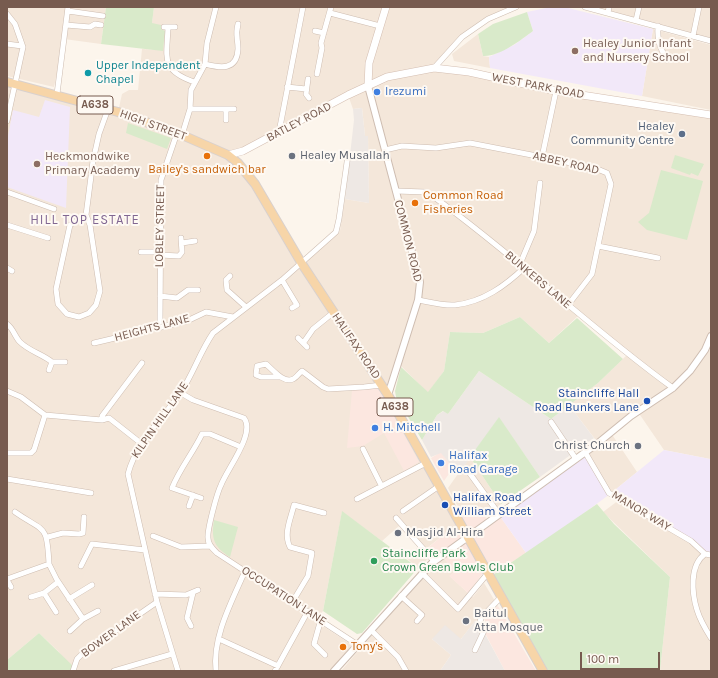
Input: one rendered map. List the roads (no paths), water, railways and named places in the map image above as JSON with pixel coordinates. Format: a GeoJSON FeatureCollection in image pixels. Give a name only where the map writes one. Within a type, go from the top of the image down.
{"type":"FeatureCollection","features":[{"type":"Feature","properties":{"kind":"main road"},"geometry":{"type":"LineString","coordinates":[[368,86],[370,63],[386,7]]}},
{"type":"Feature","properties":{"kind":"main road","name":"WEST PARK ROAD"},"geometry":{"type":"LineString","coordinates":[[368,86],[387,77],[434,68],[470,72],[556,91],[711,115]]}},
{"type":"Feature","properties":{"kind":"main road","name":"HIGH STREET"},"geometry":{"type":"LineString","coordinates":[[11,83],[57,94],[108,109],[180,134],[228,155]]}},
{"type":"Feature","properties":{"kind":"main road","name":"BATLEY ROAD"},"geometry":{"type":"LineString","coordinates":[[228,155],[243,151],[368,86]]}},
{"type":"Feature","properties":{"kind":"main road","name":"HALIFAX ROAD"},"geometry":{"type":"LineString","coordinates":[[228,155],[238,163],[255,184],[302,264],[382,384],[543,671]]}},
{"type":"Feature","properties":{"kind":"street"},"geometry":{"type":"LineString","coordinates":[[175,27],[166,27],[167,59],[169,67],[181,78],[194,82],[205,64],[207,43],[216,7]]}},
{"type":"Feature","properties":{"kind":"street"},"geometry":{"type":"LineString","coordinates":[[279,133],[303,7]]}},
{"type":"Feature","properties":{"kind":"street"},"geometry":{"type":"LineString","coordinates":[[317,74],[322,48],[321,43],[331,7]]}},
{"type":"Feature","properties":{"kind":"street"},"geometry":{"type":"LineString","coordinates":[[434,68],[462,37],[488,19],[516,7]]}},
{"type":"Feature","properties":{"kind":"street"},"geometry":{"type":"LineString","coordinates":[[585,7],[711,41]]}},
{"type":"Feature","properties":{"kind":"street"},"geometry":{"type":"LineString","coordinates":[[608,14],[609,7]]}},
{"type":"Feature","properties":{"kind":"street"},"geometry":{"type":"LineString","coordinates":[[636,20],[639,7]]}},
{"type":"Feature","properties":{"kind":"street"},"geometry":{"type":"LineString","coordinates":[[693,36],[699,7]]}},
{"type":"Feature","properties":{"kind":"street"},"geometry":{"type":"LineString","coordinates":[[57,94],[68,9],[103,16]]}},
{"type":"Feature","properties":{"kind":"street"},"geometry":{"type":"LineString","coordinates":[[330,13],[380,26]]}},
{"type":"Feature","properties":{"kind":"street"},"geometry":{"type":"LineString","coordinates":[[7,14],[15,24],[22,46],[11,83],[7,121]]}},
{"type":"Feature","properties":{"kind":"street"},"geometry":{"type":"LineString","coordinates":[[66,25],[90,27],[95,24],[101,25]]}},
{"type":"Feature","properties":{"kind":"street"},"geometry":{"type":"LineString","coordinates":[[205,64],[223,68],[232,64],[236,57],[238,48],[236,33],[238,24]]}},
{"type":"Feature","properties":{"kind":"street"},"geometry":{"type":"LineString","coordinates":[[658,26],[657,37],[659,47],[667,60]]}},
{"type":"Feature","properties":{"kind":"street"},"geometry":{"type":"LineString","coordinates":[[315,31],[324,33]]}},
{"type":"Feature","properties":{"kind":"street"},"geometry":{"type":"LineString","coordinates":[[7,44],[22,46]]}},
{"type":"Feature","properties":{"kind":"street"},"geometry":{"type":"LineString","coordinates":[[308,78],[306,89],[309,98]]}},
{"type":"Feature","properties":{"kind":"street","name":"LOBLEY STREET"},"geometry":{"type":"LineString","coordinates":[[160,322],[161,180],[190,109],[191,90],[194,82]]}},
{"type":"Feature","properties":{"kind":"street","name":"COMMON ROAD"},"geometry":{"type":"LineString","coordinates":[[368,86],[420,282],[418,300],[388,394]]}},
{"type":"Feature","properties":{"kind":"street"},"geometry":{"type":"LineString","coordinates":[[287,87],[306,89]]}},
{"type":"Feature","properties":{"kind":"street"},"geometry":{"type":"LineString","coordinates":[[542,157],[556,91]]}},
{"type":"Feature","properties":{"kind":"street"},"geometry":{"type":"LineString","coordinates":[[190,109],[234,108]]}},
{"type":"Feature","properties":{"kind":"street"},"geometry":{"type":"LineString","coordinates":[[86,215],[70,225],[56,289],[58,304],[68,314],[79,317],[89,313],[96,305],[100,291],[90,225],[86,215],[93,161],[99,134],[108,109]]}},
{"type":"Feature","properties":{"kind":"street"},"geometry":{"type":"LineString","coordinates":[[226,109],[226,120]]}},
{"type":"Feature","properties":{"kind":"street","name":"ABBEY ROAD"},"geometry":{"type":"LineString","coordinates":[[385,150],[402,146],[436,148],[470,143],[595,168],[609,175],[611,184],[592,274],[568,305]]}},
{"type":"Feature","properties":{"kind":"street","name":"KILPIN HILL LANE"},"geometry":{"type":"LineString","coordinates":[[177,669],[157,602],[128,474],[131,463],[142,444],[180,393],[192,373],[206,343],[213,333],[302,264],[336,232],[348,155]]}},
{"type":"Feature","properties":{"kind":"street"},"geometry":{"type":"LineString","coordinates":[[418,300],[454,306],[485,298],[508,283],[522,265],[534,231],[540,183]]}},
{"type":"Feature","properties":{"kind":"street","name":"BUNKERS LANE"},"geometry":{"type":"LineString","coordinates":[[396,191],[425,192],[434,197],[522,265],[627,355],[673,388]]}},
{"type":"Feature","properties":{"kind":"street"},"geometry":{"type":"LineString","coordinates":[[7,192],[54,209]]}},
{"type":"Feature","properties":{"kind":"street"},"geometry":{"type":"LineString","coordinates":[[7,225],[48,238]]}},
{"type":"Feature","properties":{"kind":"street"},"geometry":{"type":"LineString","coordinates":[[141,252],[179,256],[182,252],[181,241],[195,242]]}},
{"type":"Feature","properties":{"kind":"street"},"geometry":{"type":"LineString","coordinates":[[598,246],[658,258]]}},
{"type":"Feature","properties":{"kind":"street"},"geometry":{"type":"LineString","coordinates":[[230,276],[226,280],[227,290],[246,307]]}},
{"type":"Feature","properties":{"kind":"street"},"geometry":{"type":"LineString","coordinates":[[282,280],[297,305],[292,308]]}},
{"type":"Feature","properties":{"kind":"street"},"geometry":{"type":"LineString","coordinates":[[160,296],[177,298],[188,290],[198,290]]}},
{"type":"Feature","properties":{"kind":"street","name":"HEIGHTS LANE"},"geometry":{"type":"LineString","coordinates":[[94,343],[187,321],[206,312],[233,317]]}},
{"type":"Feature","properties":{"kind":"street"},"geometry":{"type":"LineString","coordinates":[[298,338],[306,344],[313,329],[334,312]]}},
{"type":"Feature","properties":{"kind":"street"},"geometry":{"type":"LineString","coordinates":[[7,324],[18,341],[28,348],[41,354],[52,362],[65,362]]}},
{"type":"Feature","properties":{"kind":"street"},"geometry":{"type":"LineString","coordinates":[[334,671],[434,561],[585,452],[631,416],[673,388],[690,371],[705,350],[711,336]]}},
{"type":"Feature","properties":{"kind":"street"},"geometry":{"type":"LineString","coordinates":[[49,370],[52,362]]}},
{"type":"Feature","properties":{"kind":"street"},"geometry":{"type":"LineString","coordinates":[[102,420],[102,416],[142,363]]}},
{"type":"Feature","properties":{"kind":"street"},"geometry":{"type":"LineString","coordinates":[[280,377],[287,380],[292,380],[302,371],[323,387],[328,388],[364,388],[382,384]]}},
{"type":"Feature","properties":{"kind":"street"},"geometry":{"type":"LineString","coordinates":[[7,391],[21,397],[45,415],[102,420],[109,418],[142,444]]}},
{"type":"Feature","properties":{"kind":"street"},"geometry":{"type":"LineString","coordinates":[[153,536],[181,547],[210,546],[207,537],[220,485],[241,447],[248,429],[247,422],[244,418],[193,400],[180,393]]}},
{"type":"Feature","properties":{"kind":"street"},"geometry":{"type":"LineString","coordinates":[[7,453],[31,453],[34,450],[45,415]]}},
{"type":"Feature","properties":{"kind":"street"},"geometry":{"type":"LineString","coordinates":[[552,422],[576,458]]}},
{"type":"Feature","properties":{"kind":"street"},"geometry":{"type":"LineString","coordinates":[[201,498],[171,490],[177,476],[192,455],[202,434],[210,434],[241,447]]}},
{"type":"Feature","properties":{"kind":"street"},"geometry":{"type":"LineString","coordinates":[[363,449],[381,485]]}},
{"type":"Feature","properties":{"kind":"street","name":"MANOR WAY"},"geometry":{"type":"LineString","coordinates":[[585,452],[609,493],[691,541],[705,554]]}},
{"type":"Feature","properties":{"kind":"street"},"geometry":{"type":"LineString","coordinates":[[357,499],[426,462]]}},
{"type":"Feature","properties":{"kind":"street"},"geometry":{"type":"LineString","coordinates":[[468,470],[499,514]]}},
{"type":"Feature","properties":{"kind":"street"},"geometry":{"type":"LineString","coordinates":[[7,479],[91,493]]}},
{"type":"Feature","properties":{"kind":"street"},"geometry":{"type":"LineString","coordinates":[[403,511],[440,486]]}},
{"type":"Feature","properties":{"kind":"street"},"geometry":{"type":"LineString","coordinates":[[189,506],[193,495]]}},
{"type":"Feature","properties":{"kind":"street"},"geometry":{"type":"LineString","coordinates":[[293,601],[308,576],[312,553],[290,547],[287,540],[288,527],[294,505],[324,513]]}},
{"type":"Feature","properties":{"kind":"street"},"geometry":{"type":"LineString","coordinates":[[15,512],[39,526],[48,537],[49,564],[58,582],[83,619]]}},
{"type":"Feature","properties":{"kind":"street"},"geometry":{"type":"LineString","coordinates":[[48,537],[63,533],[83,533],[84,517]]}},
{"type":"Feature","properties":{"kind":"street"},"geometry":{"type":"LineString","coordinates":[[396,518],[434,561]]}},
{"type":"Feature","properties":{"kind":"street"},"geometry":{"type":"LineString","coordinates":[[81,566],[92,544],[145,550]]}},
{"type":"Feature","properties":{"kind":"street","name":"OCCUPATION LANE"},"geometry":{"type":"LineString","coordinates":[[210,546],[217,553],[321,619],[358,645]]}},
{"type":"Feature","properties":{"kind":"street"},"geometry":{"type":"LineString","coordinates":[[711,555],[705,554],[699,560],[694,573],[694,596],[697,611],[711,638]]}},
{"type":"Feature","properties":{"kind":"street"},"geometry":{"type":"LineString","coordinates":[[11,587],[7,580],[49,564]]}},
{"type":"Feature","properties":{"kind":"street"},"geometry":{"type":"LineString","coordinates":[[216,671],[214,657],[219,639],[245,571]]}},
{"type":"Feature","properties":{"kind":"street"},"geometry":{"type":"LineString","coordinates":[[422,573],[458,609],[488,573]]}},
{"type":"Feature","properties":{"kind":"street"},"geometry":{"type":"LineString","coordinates":[[31,597],[44,593],[58,582]]}},
{"type":"Feature","properties":{"kind":"street"},"geometry":{"type":"LineString","coordinates":[[69,599],[92,585]]}},
{"type":"Feature","properties":{"kind":"street"},"geometry":{"type":"LineString","coordinates":[[155,594],[186,595],[195,591],[187,618],[191,626]]}},
{"type":"Feature","properties":{"kind":"street"},"geometry":{"type":"LineString","coordinates":[[44,593],[56,612]]}},
{"type":"Feature","properties":{"kind":"street"},"geometry":{"type":"LineString","coordinates":[[401,596],[422,615],[417,621]]}},
{"type":"Feature","properties":{"kind":"street"},"geometry":{"type":"LineString","coordinates":[[475,650],[484,631],[480,621],[482,617],[502,597]]}},
{"type":"Feature","properties":{"kind":"street","name":"BOWER LANE"},"geometry":{"type":"LineString","coordinates":[[73,671],[77,659],[82,654],[157,602]]}},
{"type":"Feature","properties":{"kind":"street"},"geometry":{"type":"LineString","coordinates":[[70,631],[83,619],[98,611]]}},
{"type":"Feature","properties":{"kind":"street"},"geometry":{"type":"LineString","coordinates":[[219,639],[277,668],[308,611]]}},
{"type":"Feature","properties":{"kind":"street"},"geometry":{"type":"LineString","coordinates":[[321,619],[314,644],[325,656]]}},
{"type":"Feature","properties":{"kind":"street"},"geometry":{"type":"LineString","coordinates":[[371,630],[398,657],[406,671]]}},
{"type":"Feature","properties":{"kind":"street"},"geometry":{"type":"LineString","coordinates":[[114,671],[172,654]]}},
{"type":"Feature","properties":{"kind":"place","name":"Healey Junior Infant and Nursery School"},"geometry":{"type":"Point","coordinates":[575,51]}},
{"type":"Feature","properties":{"kind":"place","name":"Upper Independent Chapel"},"geometry":{"type":"Point","coordinates":[88,73]}},
{"type":"Feature","properties":{"kind":"place","name":"Irezumi"},"geometry":{"type":"Point","coordinates":[377,92]}},
{"type":"Feature","properties":{"kind":"place","name":"Healey Community Centre"},"geometry":{"type":"Point","coordinates":[682,134]}},
{"type":"Feature","properties":{"kind":"place","name":"Bailey's sandwich bar"},"geometry":{"type":"Point","coordinates":[207,156]}},
{"type":"Feature","properties":{"kind":"place","name":"Healey Musallah"},"geometry":{"type":"Point","coordinates":[292,156]}},
{"type":"Feature","properties":{"kind":"place","name":"Heckmondwike Primary Academy"},"geometry":{"type":"Point","coordinates":[37,164]}},
{"type":"Feature","properties":{"kind":"place","name":"Common Road Fisheries"},"geometry":{"type":"Point","coordinates":[415,203]}},
{"type":"Feature","properties":{"kind":"place","name":"Staincliffe Hall Road Bunkers Lane"},"geometry":{"type":"Point","coordinates":[647,401]}},
{"type":"Feature","properties":{"kind":"place","name":"H. Mitchell"},"geometry":{"type":"Point","coordinates":[375,428]}},
{"type":"Feature","properties":{"kind":"place","name":"Christ Church"},"geometry":{"type":"Point","coordinates":[638,446]}},
{"type":"Feature","properties":{"kind":"place","name":"Halifax Road Garage"},"geometry":{"type":"Point","coordinates":[441,463]}},
{"type":"Feature","properties":{"kind":"place","name":"Halifax Road William Street"},"geometry":{"type":"Point","coordinates":[445,505]}},
{"type":"Feature","properties":{"kind":"place","name":"Masjid Al-Hira"},"geometry":{"type":"Point","coordinates":[398,533]}},
{"type":"Feature","properties":{"kind":"place","name":"Staincliffe Park Crown Green Bowls Club"},"geometry":{"type":"Point","coordinates":[374,561]}},
{"type":"Feature","properties":{"kind":"place","name":"Baitul Atta Mosque"},"geometry":{"type":"Point","coordinates":[466,621]}},
{"type":"Feature","properties":{"kind":"place","name":"Tony's"},"geometry":{"type":"Point","coordinates":[343,647]}},
{"type":"Feature","properties":{"kind":"district","name":"HILL TOP ESTATE"},"geometry":{"type":"Point","coordinates":[85,220]}}]}
